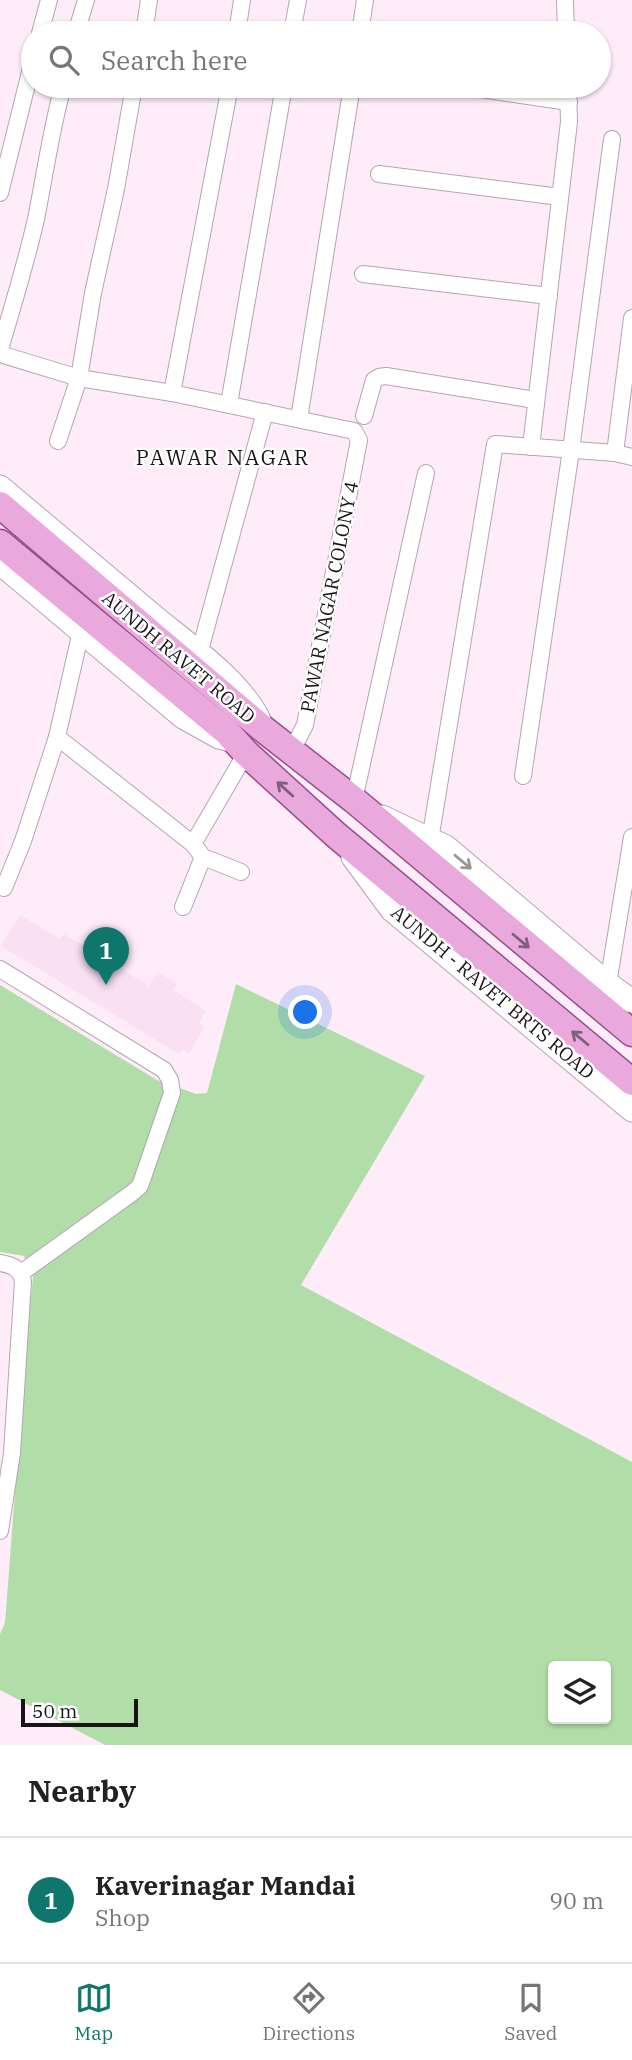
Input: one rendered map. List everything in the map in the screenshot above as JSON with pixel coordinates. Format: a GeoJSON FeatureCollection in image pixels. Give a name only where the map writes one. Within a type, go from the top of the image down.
{"type":"FeatureCollection","features":[{"type":"Feature","properties":{"kind":"main road","name":"AUNDH RAVET ROAD"},"geometry":{"type":"LineString","coordinates":[[11,504],[262,728],[357,803],[421,845],[632,1033]]}},
{"type":"Feature","properties":{"kind":"main road","name":"AUNDH RAVET ROAD"},"geometry":{"type":"LineString","coordinates":[[0,543],[227,732],[336,835],[632,1082]]}},
{"type":"Feature","properties":{"kind":"street"},"geometry":{"type":"LineString","coordinates":[[43,21],[49,0]]}},
{"type":"Feature","properties":{"kind":"street"},"geometry":{"type":"LineString","coordinates":[[80,21],[86,0]]}},
{"type":"Feature","properties":{"kind":"street"},"geometry":{"type":"LineString","coordinates":[[146,21],[149,0]]}},
{"type":"Feature","properties":{"kind":"street"},"geometry":{"type":"LineString","coordinates":[[239,21],[242,0]]}},
{"type":"Feature","properties":{"kind":"street"},"geometry":{"type":"LineString","coordinates":[[294,21],[298,0]]}},
{"type":"Feature","properties":{"kind":"street"},"geometry":{"type":"LineString","coordinates":[[362,21],[365,0]]}},
{"type":"Feature","properties":{"kind":"street"},"geometry":{"type":"LineString","coordinates":[[565,0],[566,21]]}},
{"type":"Feature","properties":{"kind":"street"},"geometry":{"type":"LineString","coordinates":[[0,193],[24,98]]}},
{"type":"Feature","properties":{"kind":"street"},"geometry":{"type":"LineString","coordinates":[[60,98],[21,282],[0,352],[79,378],[172,393],[299,419],[350,98]]}},
{"type":"Feature","properties":{"kind":"street"},"geometry":{"type":"LineString","coordinates":[[58,440],[79,378],[132,98]]}},
{"type":"Feature","properties":{"kind":"street"},"geometry":{"type":"LineString","coordinates":[[172,393],[228,98]]}},
{"type":"Feature","properties":{"kind":"street"},"geometry":{"type":"LineString","coordinates":[[229,404],[282,98]]}},
{"type":"Feature","properties":{"kind":"street"},"geometry":{"type":"LineString","coordinates":[[531,447],[569,122],[568,98]]}},
{"type":"Feature","properties":{"kind":"street"},"geometry":{"type":"LineString","coordinates":[[523,776],[612,139]]}},
{"type":"Feature","properties":{"kind":"street"},"geometry":{"type":"LineString","coordinates":[[379,174],[560,197]]}},
{"type":"Feature","properties":{"kind":"street"},"geometry":{"type":"LineString","coordinates":[[363,274],[549,296]]}},
{"type":"Feature","properties":{"kind":"street"},"geometry":{"type":"LineString","coordinates":[[615,453],[632,318]]}},
{"type":"Feature","properties":{"kind":"street"},"geometry":{"type":"LineString","coordinates":[[364,416],[374,380],[386,376],[535,400]]}},
{"type":"Feature","properties":{"kind":"street"},"geometry":{"type":"LineString","coordinates":[[199,654],[265,412]]}},
{"type":"Feature","properties":{"kind":"street","name":"PAWAR NAGAR COLONY 4"},"geometry":{"type":"LineString","coordinates":[[291,752],[305,725],[359,440],[354,431],[299,419]]}},
{"type":"Feature","properties":{"kind":"street"},"geometry":{"type":"LineString","coordinates":[[632,457],[615,453],[495,444],[421,845],[446,847],[608,984],[632,1001]]}},
{"type":"Feature","properties":{"kind":"street"},"geometry":{"type":"LineString","coordinates":[[357,803],[426,473]]}},
{"type":"Feature","properties":{"kind":"street"},"geometry":{"type":"LineString","coordinates":[[11,504],[199,654],[240,691],[253,708],[262,728]]}},
{"type":"Feature","properties":{"kind":"street"},"geometry":{"type":"LineString","coordinates":[[0,562],[183,717],[240,747],[198,850],[183,907]]}},
{"type":"Feature","properties":{"kind":"street"},"geometry":{"type":"LineString","coordinates":[[0,886],[4,888],[23,841],[57,737],[81,631]]}},
{"type":"Feature","properties":{"kind":"street"},"geometry":{"type":"LineString","coordinates":[[57,737],[198,850],[241,872]]}},
{"type":"Feature","properties":{"kind":"street","name":"AUNDH - RAVET BRTS ROAD"},"geometry":{"type":"LineString","coordinates":[[336,835],[393,909],[632,1110]]}},
{"type":"Feature","properties":{"kind":"street"},"geometry":{"type":"LineString","coordinates":[[608,984],[632,838]]}},
{"type":"Feature","properties":{"kind":"street"},"geometry":{"type":"LineString","coordinates":[[0,969],[164,1070],[170,1080],[172,1093],[139,1186],[21,1272]]}},
{"type":"Feature","properties":{"kind":"street"},"geometry":{"type":"LineString","coordinates":[[0,1262],[13,1265],[21,1272],[23,1281],[0,1531]]}},
{"type":"Feature","properties":{"kind":"shaded area"},"geometry":{"type":"Polygon","coordinates":[[[20,915],[60,939],[64,934],[149,986],[158,972],[177,984],[173,990],[206,1011],[199,1022],[204,1028],[189,1053],[182,1050],[179,1054],[1,946],[20,915]]]}},
{"type":"Feature","properties":{"kind":"green space"},"geometry":{"type":"Polygon","coordinates":[[[236,984],[425,1076],[301,1285],[632,1462],[632,1745],[105,1745],[0,1690],[0,1634],[5,1623],[33,1277],[24,1256],[0,1252],[0,985],[157,1080],[196,1094],[207,1093],[236,984]]]}},
{"type":"Feature","properties":{"kind":"place","name":"Kaverinagar Mandai"},"geometry":{"type":"Point","coordinates":[106,985]}},
{"type":"Feature","properties":{"kind":"district","name":"PAWAR NAGAR"},"geometry":{"type":"Point","coordinates":[223,458]}}]}
